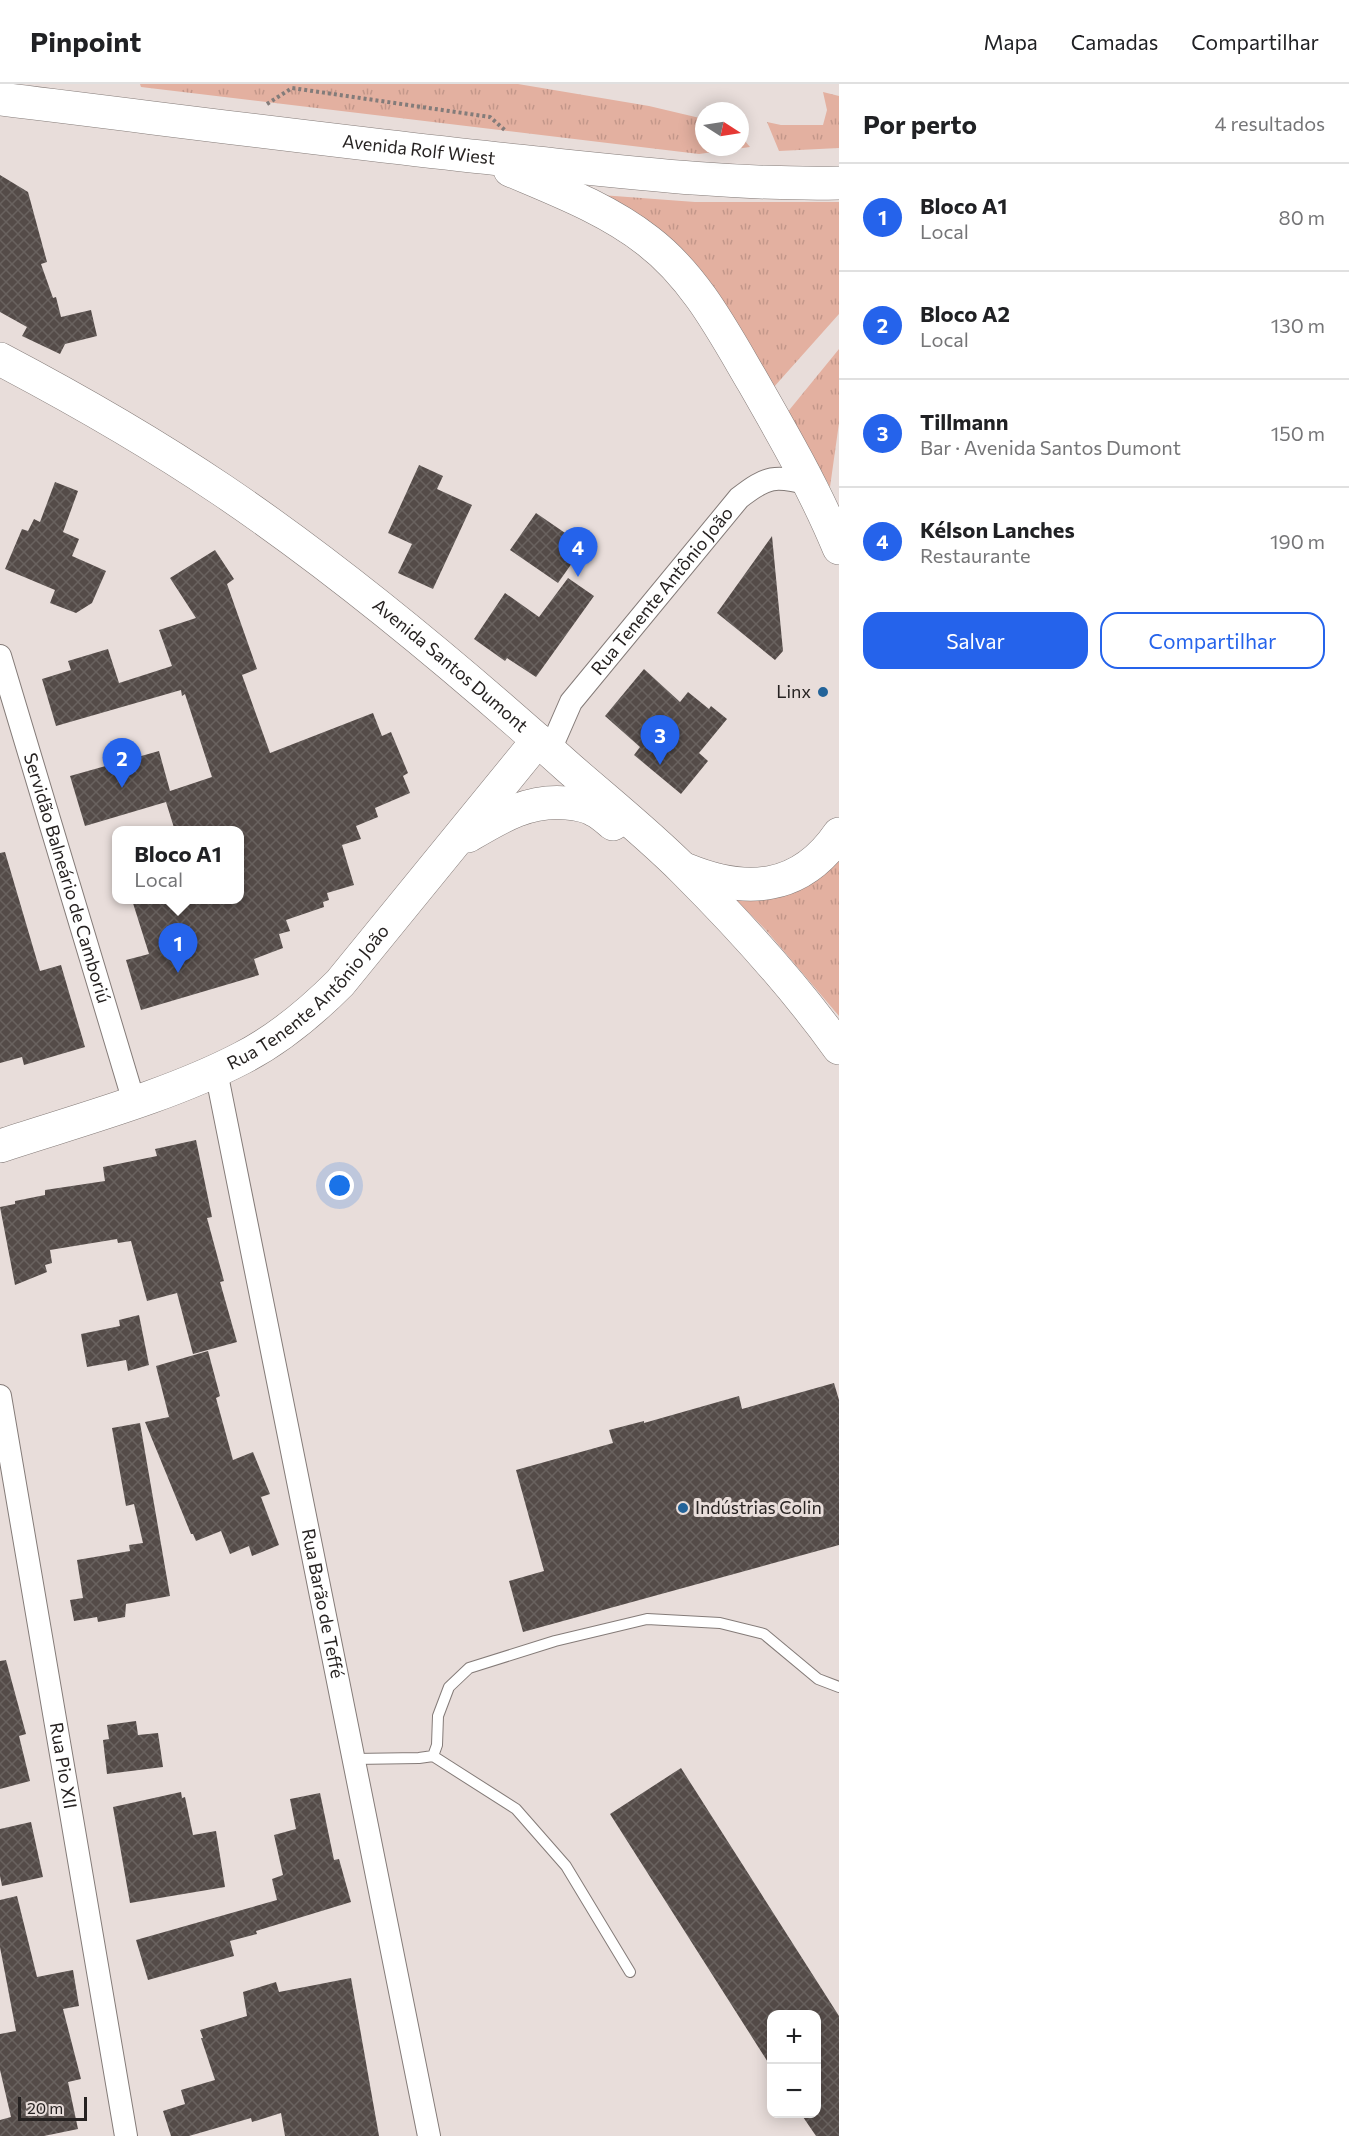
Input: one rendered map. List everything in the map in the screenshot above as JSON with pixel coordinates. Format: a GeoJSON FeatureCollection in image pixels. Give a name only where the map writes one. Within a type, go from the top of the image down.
{"type":"FeatureCollection","features":[{"type":"Feature","properties":{"kind":"main road","name":"Avenida Rolf Wiest"},"geometry":{"type":"LineString","coordinates":[[0,99],[478,157],[670,177],[801,184],[839,183]]}},
{"type":"Feature","properties":{"kind":"main road"},"geometry":{"type":"LineString","coordinates":[[478,157],[582,201],[648,240],[674,265],[700,295],[771,413],[810,484],[839,548]]}},
{"type":"Feature","properties":{"kind":"main road","name":"Avenida Santos Dumont"},"geometry":{"type":"LineString","coordinates":[[0,359],[149,443],[223,491],[338,575],[544,745],[683,869],[756,945],[839,1048]]}},
{"type":"Feature","properties":{"kind":"main road","name":"Rua Tenente Antônio João"},"geometry":{"type":"LineString","coordinates":[[0,1146],[134,1102],[216,1071],[272,1040],[319,1005],[348,974],[452,847],[544,745]]}},
{"type":"Feature","properties":{"kind":"main road"},"geometry":{"type":"LineString","coordinates":[[452,847],[502,816],[529,806],[543,802],[580,804],[594,809],[615,825],[714,915],[756,945]]}},
{"type":"Feature","properties":{"kind":"main road"},"geometry":{"type":"LineString","coordinates":[[683,869],[725,883],[747,885],[768,883],[789,877],[808,867],[825,853],[839,834]]}},
{"type":"Feature","properties":{"kind":"street","name":"Rua Tenente Antônio João"},"geometry":{"type":"LineString","coordinates":[[544,745],[571,702],[739,498],[766,480],[790,479],[810,484]]}},
{"type":"Feature","properties":{"kind":"street","name":"Servidão Balneário de Camboriú"},"geometry":{"type":"LineString","coordinates":[[0,656],[134,1102]]}},
{"type":"Feature","properties":{"kind":"street","name":"Rua Barão de Teffé"},"geometry":{"type":"LineString","coordinates":[[216,1071],[429,2136]]}},
{"type":"Feature","properties":{"kind":"street","name":"Rua Pio XII"},"geometry":{"type":"LineString","coordinates":[[0,1396],[126,2136]]}},
{"type":"Feature","properties":{"kind":"lane"},"geometry":{"type":"LineString","coordinates":[[433,1755],[437,1745],[438,1716],[448,1687],[469,1668],[555,1641],[646,1619],[720,1623],[764,1634],[818,1679],[839,1687]]}},
{"type":"Feature","properties":{"kind":"lane"},"geometry":{"type":"LineString","coordinates":[[354,1759],[419,1758],[433,1755],[516,1809],[566,1866],[630,1971]]}},
{"type":"Feature","properties":{"kind":"path"},"geometry":{"type":"LineString","coordinates":[[255,103],[267,104],[292,88],[490,117],[511,136]]}},
{"type":"Feature","properties":{"kind":"green space"},"geometry":{"type":"Polygon","coordinates":[[[140,84],[518,84],[649,106],[695,117],[695,154],[141,87],[140,84]]]}},
{"type":"Feature","properties":{"kind":"green space"},"geometry":{"type":"Polygon","coordinates":[[[823,92],[839,96],[839,148],[779,151],[767,122],[781,125],[823,125],[827,110],[823,92]]]}},
{"type":"Feature","properties":{"kind":"green space"},"geometry":{"type":"Polygon","coordinates":[[[601,195],[695,202],[839,202],[839,314],[773,388],[601,195]]]}},
{"type":"Feature","properties":{"kind":"green space"},"geometry":{"type":"Polygon","coordinates":[[[839,349],[839,423],[830,487],[786,414],[839,349]]]}},
{"type":"Feature","properties":{"kind":"green space"},"geometry":{"type":"Polygon","coordinates":[[[839,853],[839,1016],[765,929],[729,893],[839,853]]]}},
{"type":"Feature","properties":{"kind":"building"},"geometry":{"type":"Polygon","coordinates":[[[0,175],[28,192],[47,262],[41,264],[53,298],[56,297],[61,317],[91,310],[97,336],[65,344],[60,354],[22,336],[27,327],[0,312],[0,175]]]}},
{"type":"Feature","properties":{"kind":"building"},"geometry":{"type":"Polygon","coordinates":[[[419,465],[443,476],[437,489],[472,505],[433,589],[398,573],[412,544],[388,533],[419,465]]]}},
{"type":"Feature","properties":{"kind":"building"},"geometry":{"type":"Polygon","coordinates":[[[55,482],[78,491],[63,532],[79,539],[72,556],[106,571],[92,603],[76,613],[50,603],[55,590],[5,569],[22,529],[28,531],[34,519],[40,522],[55,482]]]}},
{"type":"Feature","properties":{"kind":"building"},"geometry":{"type":"Polygon","coordinates":[[[536,513],[584,546],[558,583],[510,550],[536,513]]]}},
{"type":"Feature","properties":{"kind":"building","name":"Linx"},"geometry":{"type":"Polygon","coordinates":[[[772,536],[783,651],[775,660],[717,613],[772,536]]]}},
{"type":"Feature","properties":{"kind":"building"},"geometry":{"type":"Polygon","coordinates":[[[215,550],[234,579],[227,584],[257,669],[242,675],[270,753],[373,713],[382,736],[391,732],[408,773],[403,776],[410,793],[375,808],[378,817],[356,826],[361,839],[342,845],[354,885],[327,893],[329,900],[323,902],[324,907],[286,920],[290,931],[279,934],[283,948],[254,959],[259,975],[141,1010],[126,960],[149,954],[133,904],[244,904],[244,826],[173,826],[166,802],[85,826],[70,776],[159,751],[170,791],[212,777],[185,694],[182,696],[181,690],[56,726],[42,679],[71,670],[68,661],[108,649],[119,683],[172,666],[159,630],[196,618],[170,578],[215,550]]]}},
{"type":"Feature","properties":{"kind":"building"},"geometry":{"type":"Polygon","coordinates":[[[568,578],[594,596],[536,677],[507,658],[505,661],[474,639],[505,593],[539,617],[568,578]]]}},
{"type":"Feature","properties":{"kind":"building"},"geometry":{"type":"Polygon","coordinates":[[[644,669],[680,702],[688,692],[709,709],[711,706],[727,719],[699,753],[708,761],[681,794],[634,755],[640,747],[605,716],[644,669]]]}},
{"type":"Feature","properties":{"kind":"building"},"geometry":{"type":"Polygon","coordinates":[[[5,852],[40,971],[61,965],[85,1047],[24,1065],[22,1057],[0,1063],[0,853],[5,852]]]}},
{"type":"Feature","properties":{"kind":"building"},"geometry":{"type":"Polygon","coordinates":[[[196,1140],[212,1217],[207,1218],[224,1281],[220,1282],[237,1342],[193,1354],[177,1293],[147,1301],[131,1241],[118,1243],[117,1239],[50,1250],[52,1263],[45,1265],[47,1272],[15,1285],[0,1207],[15,1204],[15,1201],[45,1195],[45,1190],[105,1181],[103,1167],[157,1156],[155,1149],[196,1140]]]}},
{"type":"Feature","properties":{"kind":"building"},"geometry":{"type":"Polygon","coordinates":[[[139,1315],[149,1365],[128,1371],[126,1360],[87,1367],[81,1334],[120,1326],[119,1320],[139,1315]]]}},
{"type":"Feature","properties":{"kind":"building"},"geometry":{"type":"Polygon","coordinates":[[[208,1351],[220,1396],[216,1398],[233,1460],[253,1452],[270,1494],[261,1497],[279,1545],[252,1556],[249,1546],[230,1554],[221,1531],[196,1541],[191,1534],[145,1422],[169,1417],[156,1366],[208,1351]]]}},
{"type":"Feature","properties":{"kind":"building","name":"Indústrias Colin"},"geometry":{"type":"Polygon","coordinates":[[[834,1383],[839,1400],[839,1545],[523,1632],[509,1581],[544,1571],[516,1470],[613,1443],[609,1430],[644,1421],[644,1423],[739,1396],[742,1409],[834,1383]]]}},
{"type":"Feature","properties":{"kind":"building"},"geometry":{"type":"Polygon","coordinates":[[[140,1423],[170,1596],[126,1604],[125,1617],[98,1622],[97,1617],[74,1621],[70,1600],[83,1598],[77,1560],[130,1551],[129,1545],[143,1543],[134,1504],[126,1506],[112,1428],[140,1423]]]}},
{"type":"Feature","properties":{"kind":"building"},"geometry":{"type":"Polygon","coordinates":[[[6,1660],[26,1734],[19,1736],[30,1781],[0,1789],[0,1661],[6,1660]]]}},
{"type":"Feature","properties":{"kind":"building"},"geometry":{"type":"Polygon","coordinates":[[[136,1721],[138,1735],[158,1733],[163,1767],[107,1774],[103,1740],[109,1739],[107,1725],[136,1721]]]}},
{"type":"Feature","properties":{"kind":"building"},"geometry":{"type":"Polygon","coordinates":[[[681,1768],[839,2016],[839,2136],[816,2136],[804,2118],[821,2118],[821,2010],[767,2010],[767,2061],[610,1814],[681,1768]]]}},
{"type":"Feature","properties":{"kind":"building"},"geometry":{"type":"Polygon","coordinates":[[[181,1792],[182,1798],[185,1797],[193,1835],[216,1831],[225,1887],[130,1903],[113,1807],[181,1792]]]}},
{"type":"Feature","properties":{"kind":"building"},"geometry":{"type":"Polygon","coordinates":[[[320,1793],[334,1860],[339,1859],[351,1902],[230,1941],[234,1956],[148,1980],[136,1940],[277,1900],[272,1879],[283,1875],[274,1835],[296,1829],[290,1799],[320,1793]]]}},
{"type":"Feature","properties":{"kind":"building"},"geometry":{"type":"Polygon","coordinates":[[[31,1822],[43,1877],[2,1886],[0,1829],[31,1822]]]}},
{"type":"Feature","properties":{"kind":"building"},"geometry":{"type":"Polygon","coordinates":[[[17,1896],[37,1977],[73,1970],[79,2006],[63,2009],[81,2079],[68,2082],[78,2129],[44,2136],[0,2136],[0,2120],[11,2117],[0,2070],[0,2034],[16,2031],[0,1947],[0,1900],[17,1896]]]}},
{"type":"Feature","properties":{"kind":"building"},"geometry":{"type":"Polygon","coordinates":[[[351,1978],[379,2136],[285,2136],[281,2113],[252,2122],[251,2118],[189,2136],[171,2136],[163,2111],[185,2104],[181,2090],[215,2080],[200,2030],[247,2016],[243,1992],[276,1982],[279,1992],[351,1978]]]}},
{"type":"Feature","properties":{"kind":"place","name":"Kélson Lanches"},"geometry":{"type":"Point","coordinates":[578,577]}},
{"type":"Feature","properties":{"kind":"place","name":"Linx"},"geometry":{"type":"Point","coordinates":[823,692]}},
{"type":"Feature","properties":{"kind":"place","name":"Tillmann"},"geometry":{"type":"Point","coordinates":[660,765]}},
{"type":"Feature","properties":{"kind":"place","name":"Bloco A2"},"geometry":{"type":"Point","coordinates":[122,788]}},
{"type":"Feature","properties":{"kind":"place","name":"Bloco A1"},"geometry":{"type":"Point","coordinates":[178,973]}},
{"type":"Feature","properties":{"kind":"place","name":"Indústrias Colin"},"geometry":{"type":"Point","coordinates":[683,1508]}}]}
